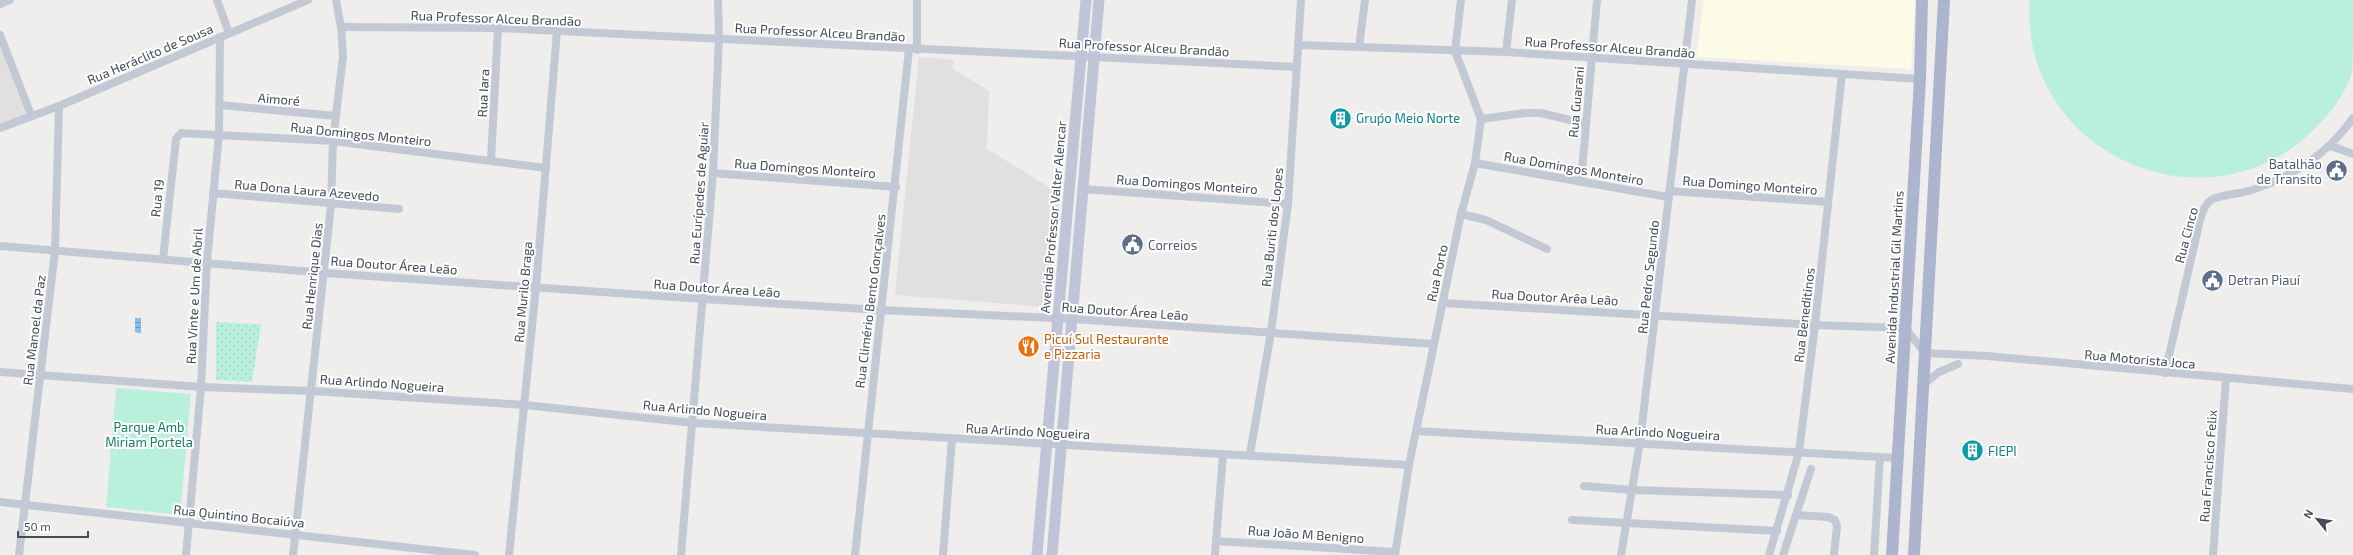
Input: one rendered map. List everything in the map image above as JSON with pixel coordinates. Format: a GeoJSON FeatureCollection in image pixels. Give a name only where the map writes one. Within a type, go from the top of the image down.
{"type":"FeatureCollection","features":[{"type":"Feature","properties":{"kind":"main road","name":"Avenida Professor Valter Alencar"},"geometry":{"type":"LineString","coordinates":[[1037,555],[1086,0]]}},
{"type":"Feature","properties":{"kind":"main road"},"geometry":{"type":"LineString","coordinates":[[1052,555],[1099,0]]}},
{"type":"Feature","properties":{"kind":"main road","name":"Avenida Industrial Gil Martins"},"geometry":{"type":"LineString","coordinates":[[1892,555],[1920,79],[1922,0]]}},
{"type":"Feature","properties":{"kind":"main road"},"geometry":{"type":"LineString","coordinates":[[1914,555],[1944,0]]}},
{"type":"Feature","properties":{"kind":"street"},"geometry":{"type":"LineString","coordinates":[[0,4],[10,0]]}},
{"type":"Feature","properties":{"kind":"street"},"geometry":{"type":"LineString","coordinates":[[217,0],[229,34]]}},
{"type":"Feature","properties":{"kind":"street","name":"Rua Heráclito de Sousa"},"geometry":{"type":"LineString","coordinates":[[0,128],[31,115],[59,106],[308,0]]}},
{"type":"Feature","properties":{"kind":"street","name":"Rua Henrique Dias"},"geometry":{"type":"LineString","coordinates":[[293,555],[325,273],[331,205],[333,141],[342,56],[341,27],[336,0]]}},
{"type":"Feature","properties":{"kind":"street","name":"Rua Eurípedes de Aguiar"},"geometry":{"type":"LineString","coordinates":[[682,555],[694,423],[713,173],[719,38],[718,0]]}},
{"type":"Feature","properties":{"kind":"street","name":"Rua Climério Bento Gonçalves"},"geometry":{"type":"LineString","coordinates":[[855,555],[866,434],[913,50],[917,0]]}},
{"type":"Feature","properties":{"kind":"street","name":"Rua Buriti dos Lopes"},"geometry":{"type":"LineString","coordinates":[[1250,454],[1271,332],[1288,204],[1301,0]]}},
{"type":"Feature","properties":{"kind":"street"},"geometry":{"type":"LineString","coordinates":[[1359,48],[1365,0]]}},
{"type":"Feature","properties":{"kind":"street","name":"Rua Porto"},"geometry":{"type":"LineString","coordinates":[[1395,554],[1409,465],[1461,214],[1475,163],[1480,119],[1455,51],[1461,0]]}},
{"type":"Feature","properties":{"kind":"street"},"geometry":{"type":"LineString","coordinates":[[1506,52],[1512,0]]}},
{"type":"Feature","properties":{"kind":"street","name":"Rua Guarani"},"geometry":{"type":"LineString","coordinates":[[1581,182],[1597,0]]}},
{"type":"Feature","properties":{"kind":"street","name":"Rua Pedro Segundo"},"geometry":{"type":"LineString","coordinates":[[1621,555],[1628,522],[1640,442],[1686,64],[1692,0]]}},
{"type":"Feature","properties":{"kind":"street","name":"Rua Professor Alceu Brandão"},"geometry":{"type":"LineString","coordinates":[[341,27],[498,28],[719,38],[913,50],[1081,56],[1297,67]]}},
{"type":"Feature","properties":{"kind":"street","name":"Rua Iara"},"geometry":{"type":"LineString","coordinates":[[491,160],[498,28]]}},
{"type":"Feature","properties":{"kind":"street","name":"Rua Murilo Braga"},"geometry":{"type":"LineString","coordinates":[[510,555],[536,287],[557,31]]}},
{"type":"Feature","properties":{"kind":"street"},"geometry":{"type":"LineString","coordinates":[[0,35],[31,115]]}},
{"type":"Feature","properties":{"kind":"street","name":"Rua Vinte e Um de Abril"},"geometry":{"type":"LineString","coordinates":[[186,555],[190,523],[207,261],[220,105],[220,38]]}},
{"type":"Feature","properties":{"kind":"street","name":"Rua Professor Alceu Brandão"},"geometry":{"type":"LineString","coordinates":[[1299,45],[1506,52],[1920,79]]}},
{"type":"Feature","properties":{"kind":"street","name":"Rua Beneditinos"},"geometry":{"type":"LineString","coordinates":[[1769,555],[1788,495],[1799,452],[1815,325],[1842,74]]}},
{"type":"Feature","properties":{"kind":"street","name":"Aimoré"},"geometry":{"type":"LineString","coordinates":[[220,105],[336,116]]}},
{"type":"Feature","properties":{"kind":"street","name":"Rua Manoel da Paz"},"geometry":{"type":"LineString","coordinates":[[19,555],[55,251],[59,106]]}},
{"type":"Feature","properties":{"kind":"street"},"geometry":{"type":"LineString","coordinates":[[1480,119],[1525,113],[1541,113],[1586,124]]}},
{"type":"Feature","properties":{"kind":"street","name":"Rua Cinco"},"geometry":{"type":"LineString","coordinates":[[2165,373],[2200,220],[2206,206],[2213,199],[2249,190],[2283,178],[2317,158],[2331,146],[2353,118]]}},
{"type":"Feature","properties":{"kind":"street","name":"Rua Domingos Monteiro"},"geometry":{"type":"LineString","coordinates":[[176,139],[178,136],[186,132],[333,141],[546,168]]}},
{"type":"Feature","properties":{"kind":"street","name":"Rua 19"},"geometry":{"type":"LineString","coordinates":[[163,259],[176,139]]}},
{"type":"Feature","properties":{"kind":"street"},"geometry":{"type":"LineString","coordinates":[[2331,146],[2353,154]]}},
{"type":"Feature","properties":{"kind":"street","name":"Rua Domingos Monteiro"},"geometry":{"type":"LineString","coordinates":[[1475,163],[1581,182],[1669,194]]}},
{"type":"Feature","properties":{"kind":"street","name":"Rua Domingos Monteiro"},"geometry":{"type":"LineString","coordinates":[[713,173],[896,187]]}},
{"type":"Feature","properties":{"kind":"street","name":"Rua Domingos Monteiro"},"geometry":{"type":"LineString","coordinates":[[1083,189],[1288,204]]}},
{"type":"Feature","properties":{"kind":"street","name":"Rua Dona Laura Azevedo"},"geometry":{"type":"LineString","coordinates":[[213,193],[331,205],[399,209]]}},
{"type":"Feature","properties":{"kind":"street","name":"Rua Domingo Monteiro"},"geometry":{"type":"LineString","coordinates":[[1669,194],[1828,202]]}},
{"type":"Feature","properties":{"kind":"street"},"geometry":{"type":"LineString","coordinates":[[1461,214],[1486,220],[1547,249]]}},
{"type":"Feature","properties":{"kind":"street","name":"Rua Doutor Área Leão"},"geometry":{"type":"LineString","coordinates":[[0,246],[207,261],[325,273],[703,299],[881,310],[1059,318],[1434,344]]}},
{"type":"Feature","properties":{"kind":"street","name":"Rua Doutor Arêa Leão"},"geometry":{"type":"LineString","coordinates":[[1443,303],[1815,325],[1905,328]]}},
{"type":"Feature","properties":{"kind":"street"},"geometry":{"type":"LineString","coordinates":[[1905,328],[1925,352]]}},
{"type":"Feature","properties":{"kind":"street","name":"Rua Motorista Joca"},"geometry":{"type":"LineString","coordinates":[[1925,352],[2353,389]]}},
{"type":"Feature","properties":{"kind":"street"},"geometry":{"type":"LineString","coordinates":[[1923,385],[1939,372],[1958,364]]}},
{"type":"Feature","properties":{"kind":"street","name":"Rua Arlindo Nogueira"},"geometry":{"type":"LineString","coordinates":[[0,372],[200,387],[312,390],[525,406],[694,423],[952,439],[1223,454],[1250,454],[1409,465]]}},
{"type":"Feature","properties":{"kind":"street","name":"Rua Francisco Felix"},"geometry":{"type":"LineString","coordinates":[[2213,555],[2226,378]]}},
{"type":"Feature","properties":{"kind":"street","name":"Rua Arlindo Nogueira"},"geometry":{"type":"LineString","coordinates":[[1416,431],[1640,442],[1898,458]]}},
{"type":"Feature","properties":{"kind":"street"},"geometry":{"type":"LineString","coordinates":[[943,555],[952,439]]}},
{"type":"Feature","properties":{"kind":"street"},"geometry":{"type":"LineString","coordinates":[[1215,555],[1223,454]]}},
{"type":"Feature","properties":{"kind":"street"},"geometry":{"type":"LineString","coordinates":[[1874,555],[1880,457]]}},
{"type":"Feature","properties":{"kind":"street"},"geometry":{"type":"LineString","coordinates":[[1783,555],[1811,469]]}},
{"type":"Feature","properties":{"kind":"street"},"geometry":{"type":"LineString","coordinates":[[1584,486],[1632,490],[1788,495]]}},
{"type":"Feature","properties":{"kind":"street","name":"Rua Quintino Bocaiúva"},"geometry":{"type":"LineString","coordinates":[[0,502],[295,533],[475,555]]}},
{"type":"Feature","properties":{"kind":"street"},"geometry":{"type":"LineString","coordinates":[[1796,514],[1828,517],[1835,520],[1837,526],[1834,555]]}},
{"type":"Feature","properties":{"kind":"street"},"geometry":{"type":"LineString","coordinates":[[1572,520],[1777,531]]}},
{"type":"Feature","properties":{"kind":"street","name":"Rua João M Benigno"},"geometry":{"type":"LineString","coordinates":[[1216,541],[1395,554]]}},
{"type":"Feature","properties":{"kind":"shaded area"},"geometry":{"type":"Polygon","coordinates":[[[1704,0],[1915,0],[1911,69],[1696,57],[1704,0]]]}},
{"type":"Feature","properties":{"kind":"shaded area"},"geometry":{"type":"Polygon","coordinates":[[[0,45],[26,115],[0,124],[0,45]]]}},
{"type":"Feature","properties":{"kind":"shaded area"},"geometry":{"type":"Polygon","coordinates":[[[919,57],[954,60],[952,68],[989,91],[987,149],[1059,193],[1048,307],[895,295],[919,57]]]}},
{"type":"Feature","properties":{"kind":"green space"},"geometry":{"type":"Polygon","coordinates":[[[2030,0],[2353,0],[2352,73],[2343,93],[2331,111],[2316,127],[2300,142],[2256,167],[2209,177],[2162,174],[2119,158],[2081,131],[2052,95],[2034,51],[2030,0]]]}},
{"type":"Feature","properties":{"kind":"green space"},"geometry":{"type":"Polygon","coordinates":[[[216,322],[261,324],[252,382],[216,380],[216,322]]]}},
{"type":"Feature","properties":{"kind":"green space","name":"Parque Amb Miriam Portela"},"geometry":{"type":"Polygon","coordinates":[[[116,388],[191,394],[180,515],[106,507],[116,388]]]}},
{"type":"Feature","properties":{"kind":"water"},"geometry":{"type":"Polygon","coordinates":[[[135,318],[141,318],[141,333],[135,332],[135,318]]]}},
{"type":"Feature","properties":{"kind":"place","name":"Gruṕo Meio Norte"},"geometry":{"type":"Point","coordinates":[1340,118]}},
{"type":"Feature","properties":{"kind":"place","name":"Batalhão de Transito"},"geometry":{"type":"Point","coordinates":[2337,171]}},
{"type":"Feature","properties":{"kind":"place","name":"Correios"},"geometry":{"type":"Point","coordinates":[1132,245]}},
{"type":"Feature","properties":{"kind":"place","name":"Detran Piauí"},"geometry":{"type":"Point","coordinates":[2212,280]}},
{"type":"Feature","properties":{"kind":"place","name":"Picuí Sul Restaurante e Pizzaria"},"geometry":{"type":"Point","coordinates":[1029,346]}},
{"type":"Feature","properties":{"kind":"place","name":"FIEPI"},"geometry":{"type":"Point","coordinates":[1972,451]}}]}
